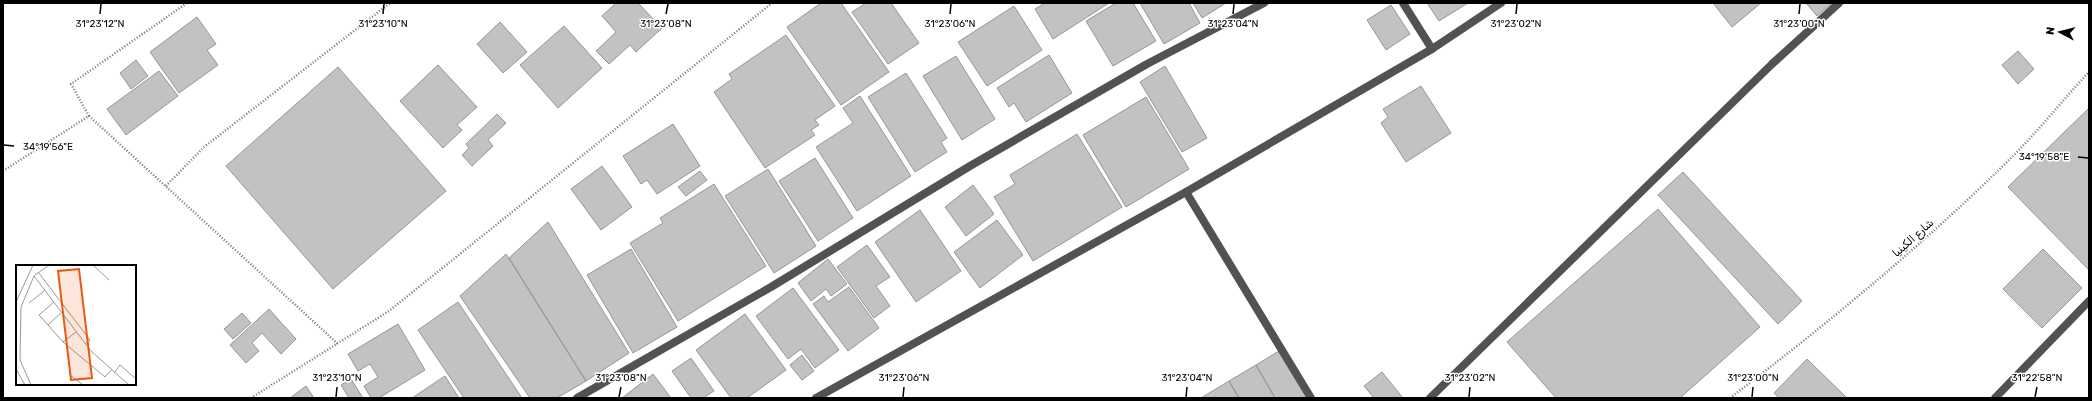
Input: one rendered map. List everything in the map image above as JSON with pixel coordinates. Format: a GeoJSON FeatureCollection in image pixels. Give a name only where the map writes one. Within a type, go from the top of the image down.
{"type":"FeatureCollection","features":[{"type":"Feature","properties":{"kind":"street"},"geometry":{"type":"LineString","coordinates":[[577,398],[771,287],[970,166],[1079,103],[1147,64],[1264,3]]}},
{"type":"Feature","properties":{"kind":"street"},"geometry":{"type":"LineString","coordinates":[[1403,3],[1432,49]]}},
{"type":"Feature","properties":{"kind":"street"},"geometry":{"type":"LineString","coordinates":[[816,398],[1186,192],[1432,49],[1501,3]]}},
{"type":"Feature","properties":{"kind":"street"},"geometry":{"type":"LineString","coordinates":[[1430,398],[1728,107],[1839,3]]}},
{"type":"Feature","properties":{"kind":"street"},"geometry":{"type":"LineString","coordinates":[[1186,192],[1311,398]]}},
{"type":"Feature","properties":{"kind":"street"},"geometry":{"type":"LineString","coordinates":[[1995,398],[2089,301]]}},
{"type":"Feature","properties":{"kind":"path"},"geometry":{"type":"LineString","coordinates":[[187,3],[71,84],[89,116],[338,344]]}},
{"type":"Feature","properties":{"kind":"path"},"geometry":{"type":"LineString","coordinates":[[166,186],[204,147],[390,3]]}},
{"type":"Feature","properties":{"kind":"path"},"geometry":{"type":"LineString","coordinates":[[250,398],[389,311],[772,3]]}},
{"type":"Feature","properties":{"kind":"path","name":"شارع الكينيا"},"geometry":{"type":"LineString","coordinates":[[1730,398],[1803,342],[1907,255],[2006,163],[2089,72]]}},
{"type":"Feature","properties":{"kind":"path"},"geometry":{"type":"LineString","coordinates":[[3,171],[89,116]]}},
{"type":"Feature","properties":{"kind":"building"},"geometry":{"type":"Polygon","coordinates":[[[616,3],[638,3],[662,28],[636,52],[630,45],[609,64],[596,51],[616,32],[602,16],[616,3]]]}},
{"type":"Feature","properties":{"kind":"building"},"geometry":{"type":"Polygon","coordinates":[[[821,3],[841,3],[889,72],[841,105],[787,27],[821,3]]]}},
{"type":"Feature","properties":{"kind":"building"},"geometry":{"type":"Polygon","coordinates":[[[866,3],[891,3],[919,43],[888,64],[852,12],[866,3]]]}},
{"type":"Feature","properties":{"kind":"building"},"geometry":{"type":"Polygon","coordinates":[[[1045,3],[1109,3],[1053,39],[1035,9],[1045,3]]]}},
{"type":"Feature","properties":{"kind":"building"},"geometry":{"type":"Polygon","coordinates":[[[1116,3],[1133,3],[1156,41],[1113,66],[1086,21],[1116,3]]]}},
{"type":"Feature","properties":{"kind":"building"},"geometry":{"type":"Polygon","coordinates":[[[1140,3],[1189,3],[1200,23],[1164,44],[1140,3]]]}},
{"type":"Feature","properties":{"kind":"building"},"geometry":{"type":"Polygon","coordinates":[[[1193,3],[1226,3],[1202,18],[1193,3]]]}},
{"type":"Feature","properties":{"kind":"building"},"geometry":{"type":"Polygon","coordinates":[[[1427,3],[1468,3],[1439,21],[1427,3]]]}},
{"type":"Feature","properties":{"kind":"building"},"geometry":{"type":"Polygon","coordinates":[[[1713,3],[1761,3],[1732,27],[1713,3]]]}},
{"type":"Feature","properties":{"kind":"building"},"geometry":{"type":"Polygon","coordinates":[[[1806,3],[1832,3],[1817,16],[1806,3]]]}},
{"type":"Feature","properties":{"kind":"building"},"geometry":{"type":"Polygon","coordinates":[[[1391,5],[1410,34],[1386,50],[1367,20],[1391,5]]]}},
{"type":"Feature","properties":{"kind":"building"},"geometry":{"type":"Polygon","coordinates":[[[1014,6],[1042,50],[987,86],[958,42],[1014,6]]]}},
{"type":"Feature","properties":{"kind":"building"},"geometry":{"type":"Polygon","coordinates":[[[197,17],[216,44],[207,50],[218,65],[179,93],[150,52],[197,17]]]}},
{"type":"Feature","properties":{"kind":"building"},"geometry":{"type":"Polygon","coordinates":[[[500,22],[527,52],[503,73],[477,44],[500,22]]]}},
{"type":"Feature","properties":{"kind":"building"},"geometry":{"type":"Polygon","coordinates":[[[564,26],[602,68],[558,108],[520,65],[564,26]]]}},
{"type":"Feature","properties":{"kind":"building"},"geometry":{"type":"Polygon","coordinates":[[[786,35],[835,106],[815,120],[819,125],[811,130],[815,135],[765,168],[714,92],[732,79],[729,74],[786,35]]]}},
{"type":"Feature","properties":{"kind":"building"},"geometry":{"type":"Polygon","coordinates":[[[2018,51],[2034,69],[2018,84],[2002,65],[2018,51]]]}},
{"type":"Feature","properties":{"kind":"building"},"geometry":{"type":"Polygon","coordinates":[[[1049,55],[1072,93],[1026,122],[1014,103],[1009,107],[997,88],[1049,55]]]}},
{"type":"Feature","properties":{"kind":"building"},"geometry":{"type":"Polygon","coordinates":[[[956,56],[995,119],[962,140],[923,76],[956,56]]]}},
{"type":"Feature","properties":{"kind":"building"},"geometry":{"type":"Polygon","coordinates":[[[136,60],[148,76],[131,89],[120,73],[136,60]]]}},
{"type":"Feature","properties":{"kind":"building"},"geometry":{"type":"Polygon","coordinates":[[[438,65],[477,107],[457,125],[462,130],[443,148],[400,101],[438,65]]]}},
{"type":"Feature","properties":{"kind":"building"},"geometry":{"type":"Polygon","coordinates":[[[1165,66],[1207,138],[1182,152],[1140,82],[1165,66]]]}},
{"type":"Feature","properties":{"kind":"building"},"geometry":{"type":"Polygon","coordinates":[[[338,67],[446,191],[333,289],[226,166],[338,67]]]}},
{"type":"Feature","properties":{"kind":"building"},"geometry":{"type":"Polygon","coordinates":[[[159,71],[178,96],[126,135],[107,109],[159,71]]]}},
{"type":"Feature","properties":{"kind":"building"},"geometry":{"type":"Polygon","coordinates":[[[906,73],[947,138],[941,142],[947,152],[915,172],[868,97],[906,73]]]}},
{"type":"Feature","properties":{"kind":"building"},"geometry":{"type":"Polygon","coordinates":[[[1421,86],[1451,133],[1406,162],[1381,123],[1388,117],[1383,109],[1421,86]]]}},
{"type":"Feature","properties":{"kind":"building"},"geometry":{"type":"Polygon","coordinates":[[[860,96],[911,176],[857,211],[816,147],[853,123],[843,108],[860,96]]]}},
{"type":"Feature","properties":{"kind":"building"},"geometry":{"type":"Polygon","coordinates":[[[1146,97],[1189,169],[1126,207],[1083,135],[1146,97]]]}},
{"type":"Feature","properties":{"kind":"building"},"geometry":{"type":"Polygon","coordinates":[[[2089,108],[2089,270],[2008,187],[2089,108]]]}},
{"type":"Feature","properties":{"kind":"building"},"geometry":{"type":"Polygon","coordinates":[[[497,114],[506,123],[488,140],[493,146],[472,166],[462,155],[469,148],[466,144],[497,114]]]}},
{"type":"Feature","properties":{"kind":"building"},"geometry":{"type":"Polygon","coordinates":[[[673,124],[700,166],[657,194],[647,180],[641,184],[623,156],[673,124]]]}},
{"type":"Feature","properties":{"kind":"building"},"geometry":{"type":"Polygon","coordinates":[[[1077,134],[1122,207],[1033,261],[994,197],[1015,184],[1010,175],[1077,134]]]}},
{"type":"Feature","properties":{"kind":"building"},"geometry":{"type":"Polygon","coordinates":[[[815,158],[853,218],[818,241],[779,181],[815,158]]]}},
{"type":"Feature","properties":{"kind":"building"},"geometry":{"type":"Polygon","coordinates":[[[602,166],[632,207],[601,230],[571,189],[602,166]]]}},
{"type":"Feature","properties":{"kind":"building"},"geometry":{"type":"Polygon","coordinates":[[[768,169],[816,246],[774,273],[725,196],[768,169]]]}},
{"type":"Feature","properties":{"kind":"building"},"geometry":{"type":"Polygon","coordinates":[[[700,171],[707,180],[686,196],[678,187],[700,171]]]}},
{"type":"Feature","properties":{"kind":"building"},"geometry":{"type":"Polygon","coordinates":[[[1683,172],[1802,301],[1778,324],[1658,195],[1683,172]]]}},
{"type":"Feature","properties":{"kind":"building"},"geometry":{"type":"Polygon","coordinates":[[[714,184],[766,266],[678,321],[630,243],[663,223],[660,218],[714,184]]]}},
{"type":"Feature","properties":{"kind":"building"},"geometry":{"type":"Polygon","coordinates":[[[973,185],[994,214],[966,236],[945,207],[973,185]]]}},
{"type":"Feature","properties":{"kind":"building"},"geometry":{"type":"Polygon","coordinates":[[[1658,209],[1760,327],[1680,398],[1556,398],[1507,342],[1658,209]]]}},
{"type":"Feature","properties":{"kind":"building"},"geometry":{"type":"Polygon","coordinates":[[[920,210],[961,271],[916,302],[875,242],[920,210]]]}},
{"type":"Feature","properties":{"kind":"building"},"geometry":{"type":"Polygon","coordinates":[[[997,220],[1023,255],[980,288],[954,252],[997,220]]]}},
{"type":"Feature","properties":{"kind":"building"},"geometry":{"type":"Polygon","coordinates":[[[548,222],[629,353],[586,381],[509,258],[548,222]]]}},
{"type":"Feature","properties":{"kind":"building"},"geometry":{"type":"Polygon","coordinates":[[[867,245],[890,277],[876,286],[890,306],[874,318],[837,267],[867,245]]]}},
{"type":"Feature","properties":{"kind":"building"},"geometry":{"type":"Polygon","coordinates":[[[631,249],[677,327],[633,353],[587,275],[631,249]]]}},
{"type":"Feature","properties":{"kind":"building"},"geometry":{"type":"Polygon","coordinates":[[[2043,249],[2082,288],[2042,328],[2003,289],[2043,249]]]}},
{"type":"Feature","properties":{"kind":"building"},"geometry":{"type":"Polygon","coordinates":[[[506,254],[586,381],[557,398],[530,398],[460,296],[506,254]]]}},
{"type":"Feature","properties":{"kind":"building"},"geometry":{"type":"Polygon","coordinates":[[[828,259],[847,284],[831,296],[826,289],[811,301],[798,283],[828,259]]]}},
{"type":"Feature","properties":{"kind":"building"},"geometry":{"type":"Polygon","coordinates":[[[849,287],[879,328],[848,351],[813,304],[824,296],[828,302],[849,287]]]}},
{"type":"Feature","properties":{"kind":"building"},"geometry":{"type":"Polygon","coordinates":[[[793,288],[839,350],[815,368],[801,349],[788,359],[756,316],[793,288]]]}},
{"type":"Feature","properties":{"kind":"building"},"geometry":{"type":"Polygon","coordinates":[[[458,302],[522,398],[464,398],[418,330],[458,302]]]}},
{"type":"Feature","properties":{"kind":"building"},"geometry":{"type":"Polygon","coordinates":[[[269,309],[296,339],[281,354],[262,333],[252,343],[259,351],[246,363],[230,345],[269,309]]]}},
{"type":"Feature","properties":{"kind":"building"},"geometry":{"type":"Polygon","coordinates":[[[242,313],[251,323],[233,339],[224,329],[242,313]]]}},
{"type":"Feature","properties":{"kind":"building"},"geometry":{"type":"Polygon","coordinates":[[[745,314],[786,370],[747,398],[731,398],[696,350],[745,314]]]}},
{"type":"Feature","properties":{"kind":"building"},"geometry":{"type":"Polygon","coordinates":[[[398,324],[425,370],[379,398],[371,398],[364,386],[378,377],[370,364],[358,371],[348,354],[398,324]]]}},
{"type":"Feature","properties":{"kind":"building"},"geometry":{"type":"Polygon","coordinates":[[[1279,351],[1307,398],[1275,398],[1256,365],[1279,351]]]}},
{"type":"Feature","properties":{"kind":"building"},"geometry":{"type":"Polygon","coordinates":[[[802,355],[814,371],[802,380],[790,365],[802,355]]]}},
{"type":"Feature","properties":{"kind":"building"},"geometry":{"type":"Polygon","coordinates":[[[691,358],[714,391],[703,398],[691,398],[672,371],[691,358]]]}},
{"type":"Feature","properties":{"kind":"building"},"geometry":{"type":"Polygon","coordinates":[[[1807,359],[1847,398],[1779,398],[1774,393],[1807,359]]]}},
{"type":"Feature","properties":{"kind":"building"},"geometry":{"type":"Polygon","coordinates":[[[1256,365],[1275,398],[1239,398],[1229,381],[1256,365]]]}},
{"type":"Feature","properties":{"kind":"building"},"geometry":{"type":"Polygon","coordinates":[[[1382,372],[1403,398],[1374,398],[1364,386],[1382,372]]]}},
{"type":"Feature","properties":{"kind":"building"},"geometry":{"type":"Polygon","coordinates":[[[653,374],[671,398],[622,398],[653,374]]]}},
{"type":"Feature","properties":{"kind":"building"},"geometry":{"type":"Polygon","coordinates":[[[445,376],[459,398],[412,398],[445,376]]]}},
{"type":"Feature","properties":{"kind":"building"},"geometry":{"type":"Polygon","coordinates":[[[351,379],[363,398],[349,398],[341,385],[351,379]]]}},
{"type":"Feature","properties":{"kind":"building"},"geometry":{"type":"Polygon","coordinates":[[[1229,381],[1239,398],[1201,398],[1229,381]]]}},
{"type":"Feature","properties":{"kind":"building"},"geometry":{"type":"Polygon","coordinates":[[[306,386],[314,398],[290,398],[306,386]]]}}]}
